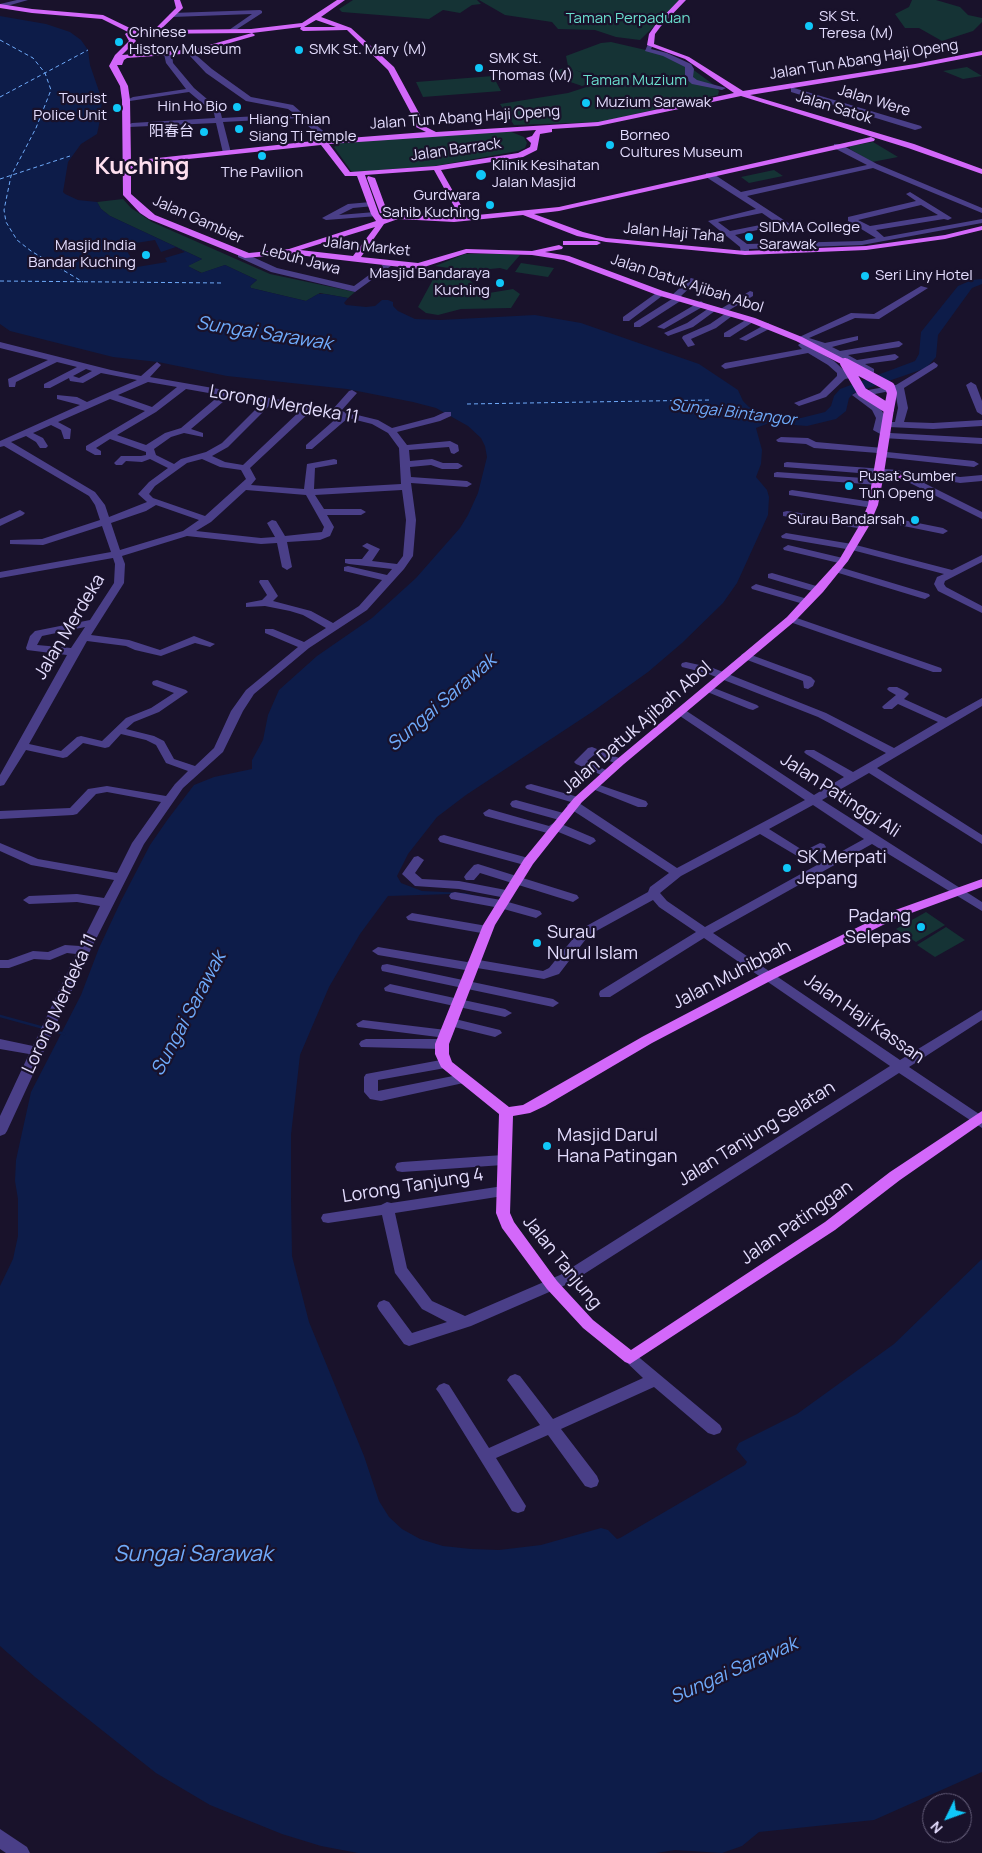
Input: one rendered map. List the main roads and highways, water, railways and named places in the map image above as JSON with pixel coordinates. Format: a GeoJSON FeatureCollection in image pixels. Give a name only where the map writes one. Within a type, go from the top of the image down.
{"type":"FeatureCollection","features":[{"type":"Feature","properties":{"kind":"main road"},"geometry":{"type":"LineString","coordinates":[[124,54],[137,42],[155,33],[180,8],[178,0]]}},
{"type":"Feature","properties":{"kind":"main road"},"geometry":{"type":"LineString","coordinates":[[332,10],[342,0]]}},
{"type":"Feature","properties":{"kind":"main road"},"geometry":{"type":"LineString","coordinates":[[304,29],[346,0]]}},
{"type":"Feature","properties":{"kind":"main road"},"geometry":{"type":"LineString","coordinates":[[683,0],[658,25],[652,34],[650,45],[680,56],[741,99]]}},
{"type":"Feature","properties":{"kind":"main road"},"geometry":{"type":"LineString","coordinates":[[0,7],[103,17],[132,32],[155,33],[256,31],[319,20],[343,28],[391,69],[413,109],[418,126],[436,134]]}},
{"type":"Feature","properties":{"kind":"main road"},"geometry":{"type":"LineString","coordinates":[[0,7],[34,14],[92,18],[110,23],[136,38],[137,42]]}},
{"type":"Feature","properties":{"kind":"main road"},"geometry":{"type":"LineString","coordinates":[[332,10],[343,28],[383,69],[390,79],[414,127],[401,136]]}},
{"type":"Feature","properties":{"kind":"main road"},"geometry":{"type":"LineString","coordinates":[[124,54],[168,54],[195,51],[282,29],[343,28]]}},
{"type":"Feature","properties":{"kind":"main road"},"geometry":{"type":"LineString","coordinates":[[233,31],[242,35],[240,39]]}},
{"type":"Feature","properties":{"kind":"main road"},"geometry":{"type":"LineString","coordinates":[[128,34],[133,41],[120,64],[132,85],[133,158],[139,162]]}},
{"type":"Feature","properties":{"kind":"main road","name":"Jalan Gambier"},"geometry":{"type":"LineString","coordinates":[[124,54],[113,66],[124,86],[126,100],[127,195],[143,211],[241,255],[256,256],[290,251]]}},
{"type":"Feature","properties":{"kind":"main road","name":"Jalan Tun Abang Haji Openg"},"geometry":{"type":"LineString","coordinates":[[127,168],[139,162],[341,140],[607,123],[714,100],[741,99],[773,88],[981,57]]}},
{"type":"Feature","properties":{"kind":"main road","name":"Jalan Tun Abang Haji Openg"},"geometry":{"type":"LineString","coordinates":[[535,142],[535,134],[541,131],[601,127],[741,99],[981,57]]}},
{"type":"Feature","properties":{"kind":"main road"},"geometry":{"type":"LineString","coordinates":[[724,87],[743,89],[773,88]]}},
{"type":"Feature","properties":{"kind":"main road"},"geometry":{"type":"LineString","coordinates":[[714,100],[722,95],[724,87]]}},
{"type":"Feature","properties":{"kind":"main road"},"geometry":{"type":"LineString","coordinates":[[794,90],[777,95],[777,100],[808,114]]}},
{"type":"Feature","properties":{"kind":"main road","name":"Jalan Satok"},"geometry":{"type":"LineString","coordinates":[[741,99],[854,133],[982,179]]}},
{"type":"Feature","properties":{"kind":"main road","name":"Jalan Satok"},"geometry":{"type":"LineString","coordinates":[[741,99],[808,114],[911,146],[982,171]]}},
{"type":"Feature","properties":{"kind":"main road","name":"Jalan Barrack"},"geometry":{"type":"LineString","coordinates":[[323,142],[345,174],[360,174],[436,168],[520,155],[534,148],[535,142],[523,133],[508,129]]}},
{"type":"Feature","properties":{"kind":"main road"},"geometry":{"type":"LineString","coordinates":[[841,145],[854,133]]}},
{"type":"Feature","properties":{"kind":"main road"},"geometry":{"type":"LineString","coordinates":[[301,144],[313,139],[314,134]]}},
{"type":"Feature","properties":{"kind":"main road"},"geometry":{"type":"LineString","coordinates":[[545,221],[545,217],[550,212],[559,209],[867,138]]}},
{"type":"Feature","properties":{"kind":"main road","name":"Jalan Satok"},"geometry":{"type":"LineString","coordinates":[[867,138],[982,171]]}},
{"type":"Feature","properties":{"kind":"main road","name":"Jalan Satok"},"geometry":{"type":"LineString","coordinates":[[911,146],[949,162]]}},
{"type":"Feature","properties":{"kind":"main road"},"geometry":{"type":"LineString","coordinates":[[949,162],[982,179]]}},
{"type":"Feature","properties":{"kind":"main road"},"geometry":{"type":"LineString","coordinates":[[436,168],[465,219]]}},
{"type":"Feature","properties":{"kind":"main road"},"geometry":{"type":"LineString","coordinates":[[370,173],[384,213],[397,217],[439,220],[465,219],[559,209]]}},
{"type":"Feature","properties":{"kind":"main road"},"geometry":{"type":"LineString","coordinates":[[360,174],[374,214],[380,224]]}},
{"type":"Feature","properties":{"kind":"main road","name":"Jalan Haji Taha"},"geometry":{"type":"LineString","coordinates":[[516,213],[622,243],[745,250],[866,248],[907,244],[966,229],[982,228]]}},
{"type":"Feature","properties":{"kind":"main road"},"geometry":{"type":"LineString","coordinates":[[304,250],[397,217]]}},
{"type":"Feature","properties":{"kind":"main road"},"geometry":{"type":"LineString","coordinates":[[355,260],[380,224]]}},
{"type":"Feature","properties":{"kind":"main road"},"geometry":{"type":"LineString","coordinates":[[565,228],[572,233],[571,239],[562,245],[566,258]]}},
{"type":"Feature","properties":{"kind":"main road","name":"Jalan Haji Taha"},"geometry":{"type":"LineString","coordinates":[[562,245],[590,243],[737,256],[800,256],[909,248],[982,234]]}},
{"type":"Feature","properties":{"kind":"main road","name":"Jalan Market"},"geometry":{"type":"LineString","coordinates":[[290,251],[304,250],[355,260],[418,266],[466,251],[532,253],[562,245]]}},
{"type":"Feature","properties":{"kind":"main road","name":"Jalan Datuk Ajibah Abol"},"geometry":{"type":"LineString","coordinates":[[506,1112],[446,1064],[442,1054],[446,1033],[487,930],[516,879],[556,824],[576,803],[620,762],[791,619],[840,565],[868,516],[881,466],[892,393],[890,386],[850,363],[768,326],[662,293],[566,258],[532,253]]}},
{"type":"Feature","properties":{"kind":"main road"},"geometry":{"type":"LineString","coordinates":[[850,363],[862,392],[889,409]]}},
{"type":"Feature","properties":{"kind":"main road"},"geometry":{"type":"LineString","coordinates":[[881,466],[901,475]]}},
{"type":"Feature","properties":{"kind":"main road","name":"Jalan Muhibbah"},"geometry":{"type":"LineString","coordinates":[[506,1112],[525,1110],[540,1103],[635,1046],[769,976],[892,916],[982,883]]}},
{"type":"Feature","properties":{"kind":"main road","name":"Jalan Tanjung"},"geometry":{"type":"LineString","coordinates":[[506,1112],[503,1213],[507,1224],[552,1285],[588,1324],[630,1358]]}},
{"type":"Feature","properties":{"kind":"main road","name":"Jalan Patinggan"},"geometry":{"type":"LineString","coordinates":[[630,1358],[830,1226],[980,1119]]}},
{"type":"Feature","properties":{"kind":"water","name":"Sungai Sarawak"},"geometry":{"type":"Polygon","coordinates":[[[0,16],[46,24],[70,32],[81,40],[88,50],[90,65],[102,100],[100,120],[97,134],[81,144],[68,162],[63,192],[78,200],[97,202],[101,209],[110,216],[202,259],[188,266],[201,273],[225,265],[257,280],[250,286],[251,288],[306,301],[318,294],[325,294],[348,298],[344,303],[346,305],[366,307],[375,306],[382,300],[388,300],[393,302],[393,306],[398,311],[415,319],[440,320],[535,315],[581,323],[699,364],[738,390],[743,401],[749,407],[767,414],[801,418],[825,412],[831,406],[834,396],[840,389],[915,361],[919,354],[921,332],[958,286],[972,280],[982,279],[982,284],[972,288],[938,335],[936,357],[926,368],[854,393],[849,398],[846,411],[836,419],[807,426],[769,423],[756,428],[762,450],[761,464],[756,477],[767,490],[769,497],[768,515],[737,583],[723,603],[682,643],[648,672],[592,712],[466,795],[437,817],[408,854],[397,876],[401,883],[422,891],[465,893],[482,898],[451,894],[388,896],[360,934],[329,987],[300,1055],[291,1135],[291,1198],[292,1256],[309,1322],[364,1456],[379,1501],[389,1517],[402,1529],[420,1539],[443,1546],[471,1549],[499,1550],[541,1545],[601,1528],[608,1530],[617,1539],[620,1538],[745,1465],[747,1462],[736,1449],[739,1443],[797,1414],[894,1344],[982,1259],[982,1772],[935,1793],[922,1793],[922,1799],[874,1820],[759,1832],[742,1846],[722,1853],[675,1850],[656,1853],[358,1853],[321,1846],[282,1834],[210,1805],[156,1773],[35,1677],[0,1646],[0,1286],[13,1259],[18,1236],[18,1199],[15,1181],[16,1160],[31,1092],[81,995],[99,948],[121,901],[150,845],[168,819],[194,785],[214,777],[252,769],[252,760],[263,740],[268,715],[279,690],[317,656],[372,618],[416,578],[460,528],[468,515],[478,493],[487,457],[481,438],[468,426],[436,408],[347,389],[227,376],[158,362],[113,357],[10,331],[0,324],[0,16]]]}},
{"type":"Feature","properties":{"kind":"waterway"},"geometry":{"type":"LineString","coordinates":[[0,1016],[44,1028]]}},
{"type":"Feature","properties":{"kind":"waterway"},"geometry":{"type":"LineString","coordinates":[[52,1030],[64,1034]]}},
{"type":"Feature","properties":{"kind":"place","name":"SK St. Teresa (M)"},"geometry":{"type":"Point","coordinates":[809,26]}},
{"type":"Feature","properties":{"kind":"place","name":"Chinese History Museum"},"geometry":{"type":"Point","coordinates":[119,42]}},
{"type":"Feature","properties":{"kind":"place","name":"SMK St. Mary (M)"},"geometry":{"type":"Point","coordinates":[299,50]}},
{"type":"Feature","properties":{"kind":"place","name":"SMK St. Thomas (M)"},"geometry":{"type":"Point","coordinates":[479,68]}},
{"type":"Feature","properties":{"kind":"place","name":"Muzium Sarawak"},"geometry":{"type":"Point","coordinates":[586,103]}},
{"type":"Feature","properties":{"kind":"place","name":"Hin Ho Bio"},"geometry":{"type":"Point","coordinates":[237,107]}},
{"type":"Feature","properties":{"kind":"place","name":"Tourist Police Unit"},"geometry":{"type":"Point","coordinates":[117,108]}},
{"type":"Feature","properties":{"kind":"place","name":"Hiang Thian Siang Ti Temple"},"geometry":{"type":"Point","coordinates":[239,129]}},
{"type":"Feature","properties":{"kind":"place","name":"阳春台"},"geometry":{"type":"Point","coordinates":[204,132]}},
{"type":"Feature","properties":{"kind":"place","name":"Borneo Cultures Museum"},"geometry":{"type":"Point","coordinates":[610,145]}},
{"type":"Feature","properties":{"kind":"place","name":"The Pavilion"},"geometry":{"type":"Point","coordinates":[262,156]}},
{"type":"Feature","properties":{"kind":"place","name":"Klinik Kesihatan Jalan Masjid"},"geometry":{"type":"Point","coordinates":[481,175]}},
{"type":"Feature","properties":{"kind":"place","name":"Gurdwara Sahib Kuching"},"geometry":{"type":"Point","coordinates":[490,205]}},
{"type":"Feature","properties":{"kind":"place","name":"SIDMA College Sarawak"},"geometry":{"type":"Point","coordinates":[749,237]}},
{"type":"Feature","properties":{"kind":"place","name":"Masjid India Bandar Kuching"},"geometry":{"type":"Point","coordinates":[146,255]}},
{"type":"Feature","properties":{"kind":"place","name":"Seri Liny Hotel"},"geometry":{"type":"Point","coordinates":[865,276]}},
{"type":"Feature","properties":{"kind":"place","name":"Masjid Bandaraya Kuching"},"geometry":{"type":"Point","coordinates":[500,283]}},
{"type":"Feature","properties":{"kind":"place","name":"Pusat Sumber Tun Openg"},"geometry":{"type":"Point","coordinates":[849,486]}},
{"type":"Feature","properties":{"kind":"place","name":"Surau Bandarsah"},"geometry":{"type":"Point","coordinates":[915,520]}},
{"type":"Feature","properties":{"kind":"place","name":"SK Merpati Jepang"},"geometry":{"type":"Point","coordinates":[787,868]}},
{"type":"Feature","properties":{"kind":"place","name":"Padang Selepas"},"geometry":{"type":"Point","coordinates":[921,927]}},
{"type":"Feature","properties":{"kind":"place","name":"Surau Nurul Islam"},"geometry":{"type":"Point","coordinates":[537,943]}},
{"type":"Feature","properties":{"kind":"place","name":"Masjid Darul Hana Patingan"},"geometry":{"type":"Point","coordinates":[547,1146]}},
{"type":"Feature","properties":{"kind":"district","name":"Kuching"},"geometry":{"type":"Point","coordinates":[142,167]}},
{"type":"Feature","properties":{"kind":"park label","name":"Taman Perpaduan"},"geometry":{"type":"Point","coordinates":[628,19]}},
{"type":"Feature","properties":{"kind":"park label","name":"Taman Muzium"},"geometry":{"type":"Point","coordinates":[635,81]}},
{"type":"Feature","properties":{"kind":"water label","name":"Sungai Bintangor"},"geometry":{"type":"Point","coordinates":[733,413]}}]}
